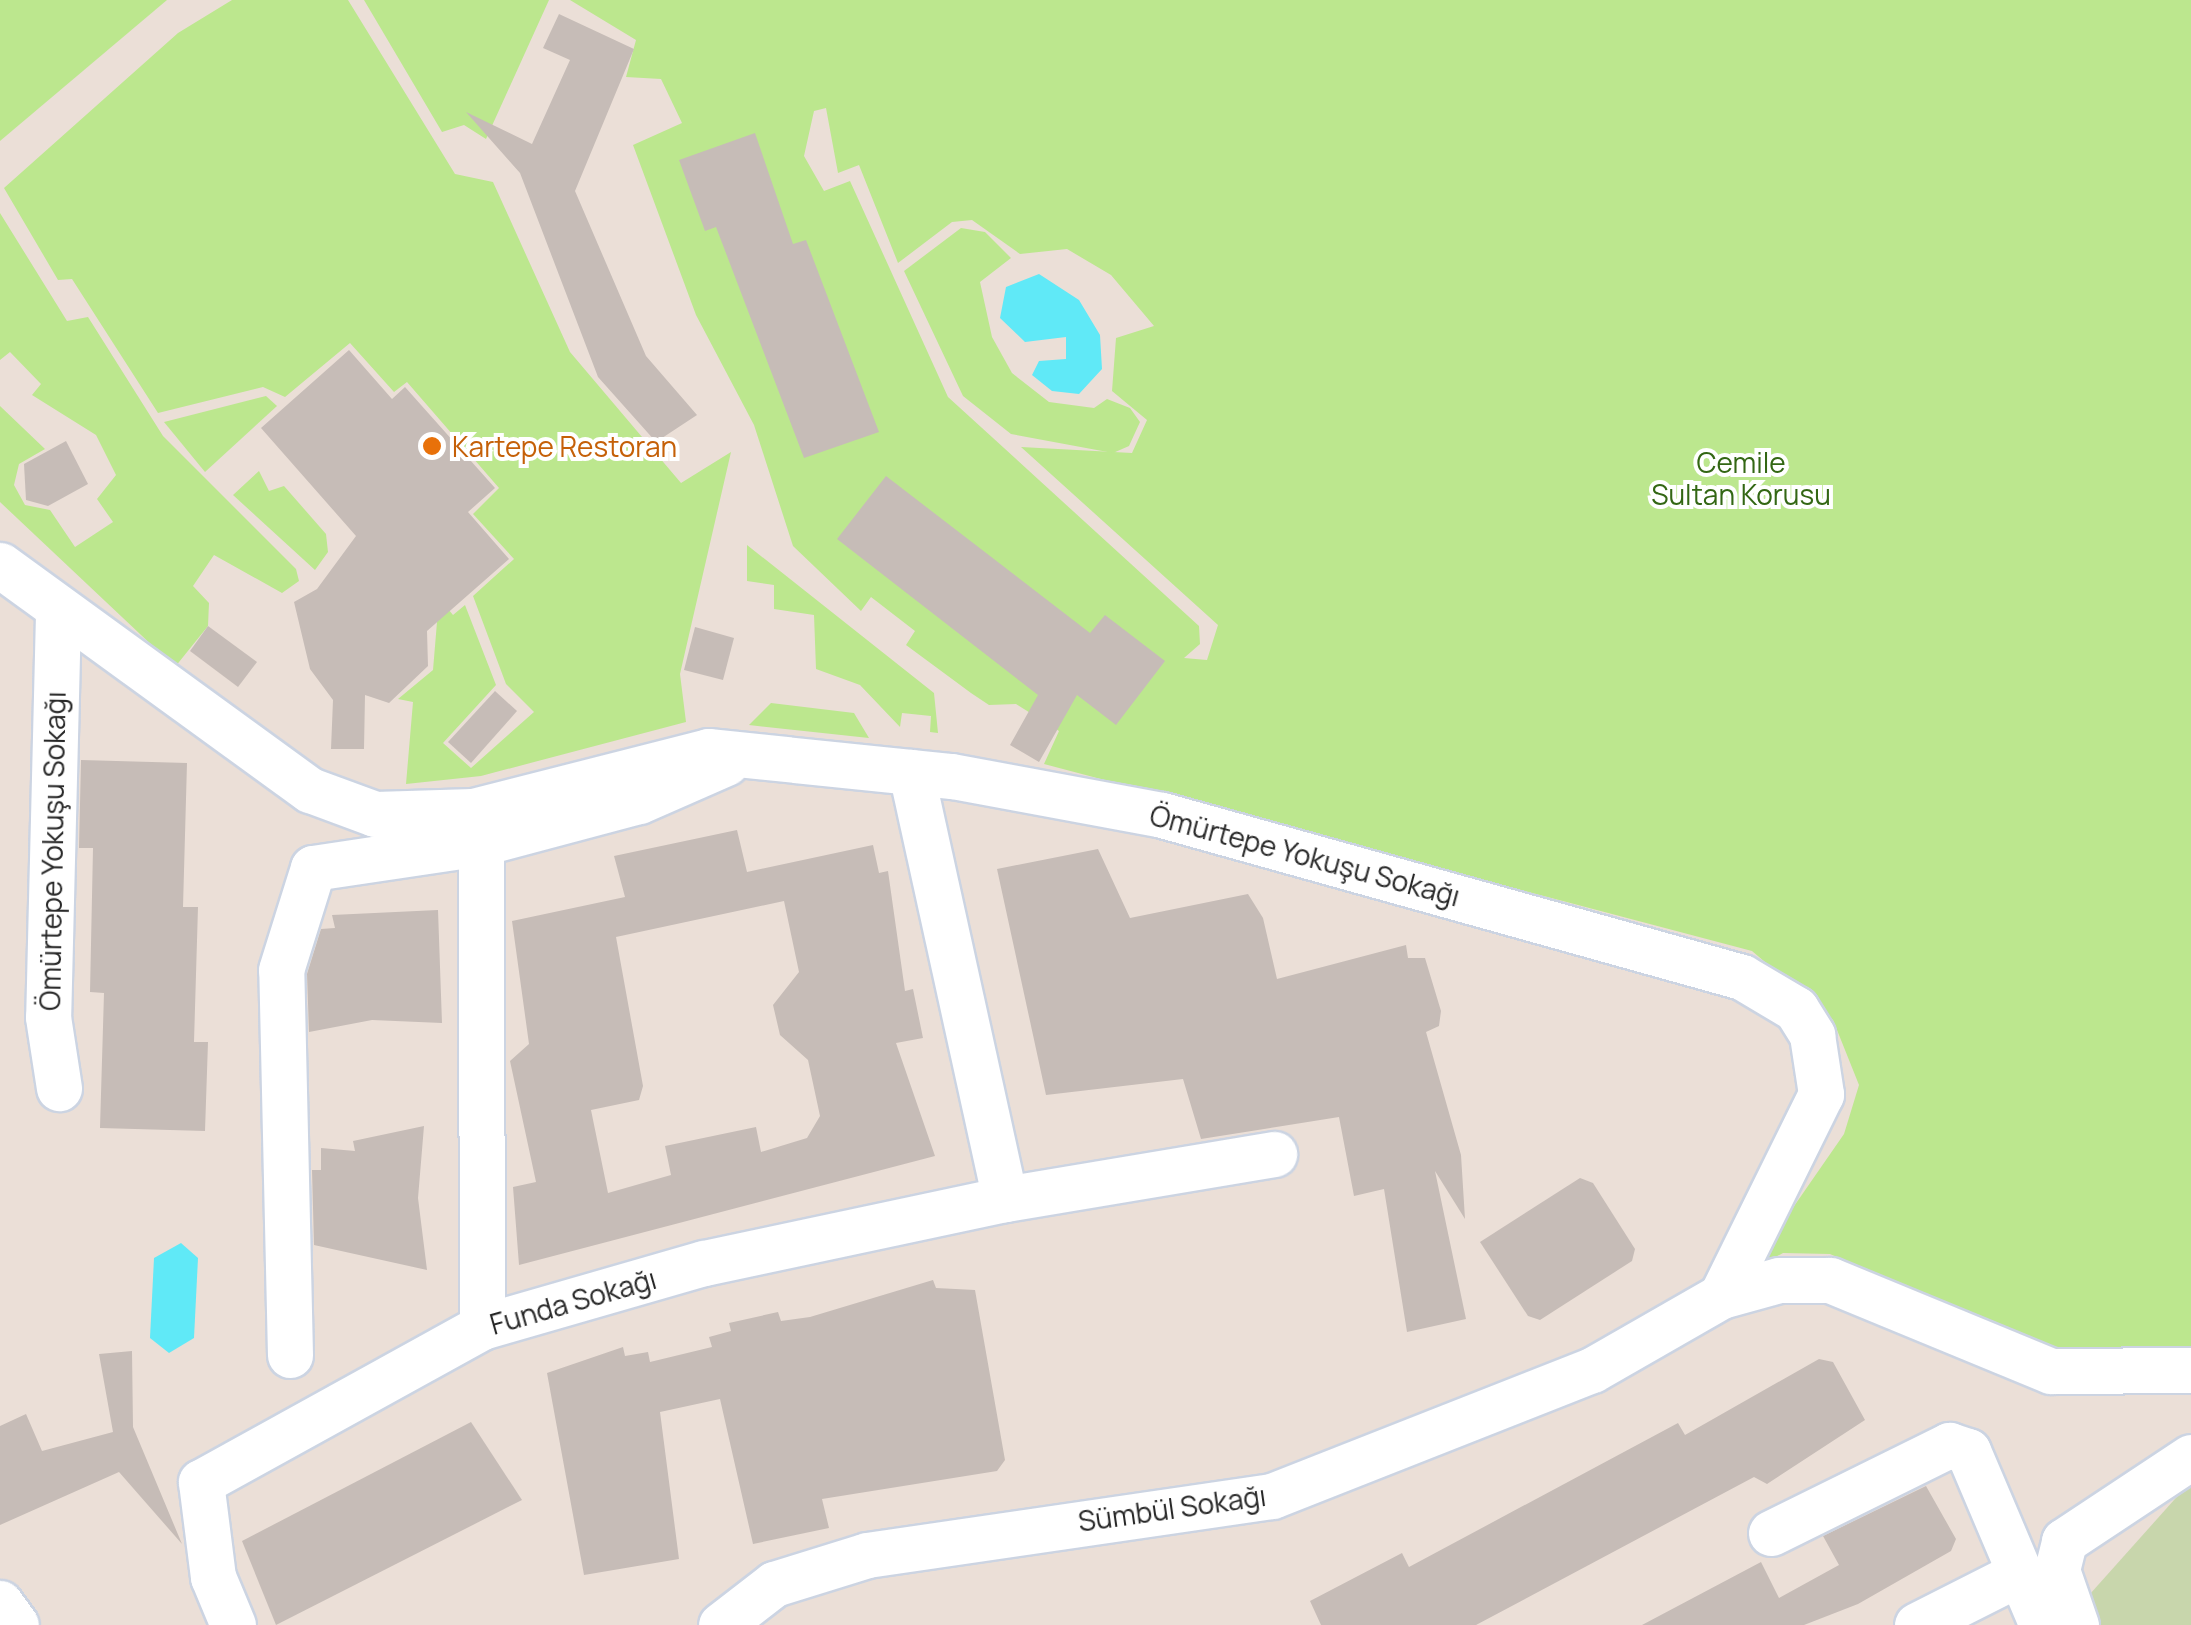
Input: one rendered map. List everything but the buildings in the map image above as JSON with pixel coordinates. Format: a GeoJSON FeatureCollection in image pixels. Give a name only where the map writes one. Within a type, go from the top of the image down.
{"type":"FeatureCollection","features":[{"type":"Feature","properties":{"kind":"street","name":"Ömürtepe Yokuşu Sokağı"},"geometry":{"type":"LineString","coordinates":[[0,565],[58,614],[310,790],[376,814],[473,811],[674,754],[746,754],[911,772],[1162,815],[1772,992],[1812,1035],[1821,1094],[1720,1296]]}},
{"type":"Feature","properties":{"kind":"street","name":"Ömürtepe Yokuşu Sokağı"},"geometry":{"type":"LineString","coordinates":[[58,614],[48,1017],[59,1088]]}},
{"type":"Feature","properties":{"kind":"street"},"geometry":{"type":"LineString","coordinates":[[290,1355],[280,970],[313,868],[481,843],[639,801],[746,754]]}},
{"type":"Feature","properties":{"kind":"street"},"geometry":{"type":"LineString","coordinates":[[911,772],[1005,1198]]}},
{"type":"Feature","properties":{"kind":"street"},"geometry":{"type":"LineString","coordinates":[[481,843],[482,1327]]}},
{"type":"Feature","properties":{"kind":"street","name":"Funda Sokağı"},"geometry":{"type":"LineString","coordinates":[[233,1625],[213,1577],[201,1482],[482,1327],[704,1263],[1005,1198],[1274,1154]]}},
{"type":"Feature","properties":{"kind":"street"},"geometry":{"type":"LineString","coordinates":[[1720,1296],[1779,1280],[1830,1280],[2051,1371],[2191,1370]]}},
{"type":"Feature","properties":{"kind":"street","name":"Sümbül Sokağı"},"geometry":{"type":"LineString","coordinates":[[721,1625],[774,1584],[867,1555],[1272,1496],[1592,1370],[1720,1296]]}},
{"type":"Feature","properties":{"kind":"street"},"geometry":{"type":"LineString","coordinates":[[1770,1533],[1948,1446],[1968,1451],[2042,1625]]}},
{"type":"Feature","properties":{"kind":"street"},"geometry":{"type":"LineString","coordinates":[[2076,1625],[2057,1570],[2064,1541],[2191,1456]]}},
{"type":"Feature","properties":{"kind":"street"},"geometry":{"type":"LineString","coordinates":[[1917,1625],[2020,1574]]}},
{"type":"Feature","properties":{"kind":"street"},"geometry":{"type":"LineString","coordinates":[[0,1603],[16,1625]]}},
{"type":"Feature","properties":{"kind":"green space"},"geometry":{"type":"Polygon","coordinates":[[[0,0],[167,0],[0,141],[0,0]]]}},
{"type":"Feature","properties":{"kind":"green space"},"geometry":{"type":"Polygon","coordinates":[[[232,0],[348,0],[455,174],[493,182],[570,352],[681,483],[731,452],[680,674],[686,722],[481,776],[406,784],[413,702],[398,699],[433,670],[439,598],[453,615],[465,605],[496,685],[443,743],[471,768],[534,712],[506,684],[473,596],[514,559],[473,514],[499,488],[407,382],[394,392],[350,343],[285,397],[263,387],[158,413],[72,279],[58,280],[4,188],[178,33],[232,0]]]}},
{"type":"Feature","properties":{"kind":"green space"},"geometry":{"type":"Polygon","coordinates":[[[364,0],[549,0],[486,139],[464,125],[442,132],[364,0]]]}},
{"type":"Feature","properties":{"kind":"green space","name":"Cemile Sultan Korusu"},"geometry":{"type":"Polygon","coordinates":[[[570,0],[2191,0],[2191,1348],[2074,1361],[1830,1254],[1783,1253],[1749,1271],[1844,1134],[1859,1085],[1833,1020],[1752,951],[1044,764],[1059,731],[1016,704],[989,705],[971,693],[906,645],[915,631],[871,597],[861,611],[793,546],[754,425],[696,315],[633,145],[682,123],[661,79],[626,77],[636,40],[570,0]],[[826,108],[814,111],[804,156],[824,191],[850,181],[948,397],[1199,626],[1200,644],[1184,658],[1207,660],[1218,625],[1021,447],[1132,453],[1147,420],[1112,391],[1116,338],[1154,326],[1111,275],[1067,249],[1020,254],[972,220],[952,222],[898,263],[859,165],[838,173],[826,108]]]}},
{"type":"Feature","properties":{"kind":"green space"},"geometry":{"type":"Polygon","coordinates":[[[0,213],[67,321],[88,317],[163,436],[296,569],[299,581],[282,593],[214,555],[193,586],[209,603],[208,626],[175,667],[0,502],[0,406],[45,449],[19,464],[14,485],[25,505],[50,510],[75,547],[113,522],[97,499],[116,475],[96,435],[32,395],[41,384],[10,352],[0,360],[0,213]]]}},
{"type":"Feature","properties":{"kind":"green space"},"geometry":{"type":"Polygon","coordinates":[[[961,228],[985,232],[1011,258],[980,282],[992,337],[1012,373],[1049,402],[1094,408],[1107,399],[1130,408],[1140,422],[1129,446],[1113,453],[1011,434],[963,396],[904,271],[961,228]]]}},
{"type":"Feature","properties":{"kind":"green space"},"geometry":{"type":"Polygon","coordinates":[[[266,396],[277,406],[205,472],[164,422],[266,396]]]}},
{"type":"Feature","properties":{"kind":"green space"},"geometry":{"type":"Polygon","coordinates":[[[259,471],[269,491],[284,486],[326,534],[328,552],[315,570],[233,495],[259,471]]]}},
{"type":"Feature","properties":{"kind":"green space"},"geometry":{"type":"Polygon","coordinates":[[[747,545],[934,693],[938,733],[930,732],[931,716],[902,713],[900,727],[860,685],[816,669],[814,615],[774,609],[774,585],[747,581],[747,545]]]}},
{"type":"Feature","properties":{"kind":"green space"},"geometry":{"type":"Polygon","coordinates":[[[771,703],[854,713],[869,738],[749,725],[771,703]]]}},
{"type":"Feature","properties":{"kind":"green space"},"geometry":{"type":"Polygon","coordinates":[[[2191,1481],[2191,1625],[2086,1625],[2077,1613],[2090,1594],[2191,1481]]]}},
{"type":"Feature","properties":{"kind":"water"},"geometry":{"type":"Polygon","coordinates":[[[1039,274],[1079,300],[1100,335],[1102,369],[1079,394],[1052,391],[1032,375],[1039,361],[1066,359],[1066,337],[1025,342],[1000,318],[1006,287],[1039,274]]]}},
{"type":"Feature","properties":{"kind":"water"},"geometry":{"type":"Polygon","coordinates":[[[181,1243],[198,1258],[194,1338],[169,1353],[150,1338],[154,1258],[181,1243]]]}},
{"type":"Feature","properties":{"kind":"place","name":"Kartepe Restoran"},"geometry":{"type":"Point","coordinates":[432,446]}}]}
